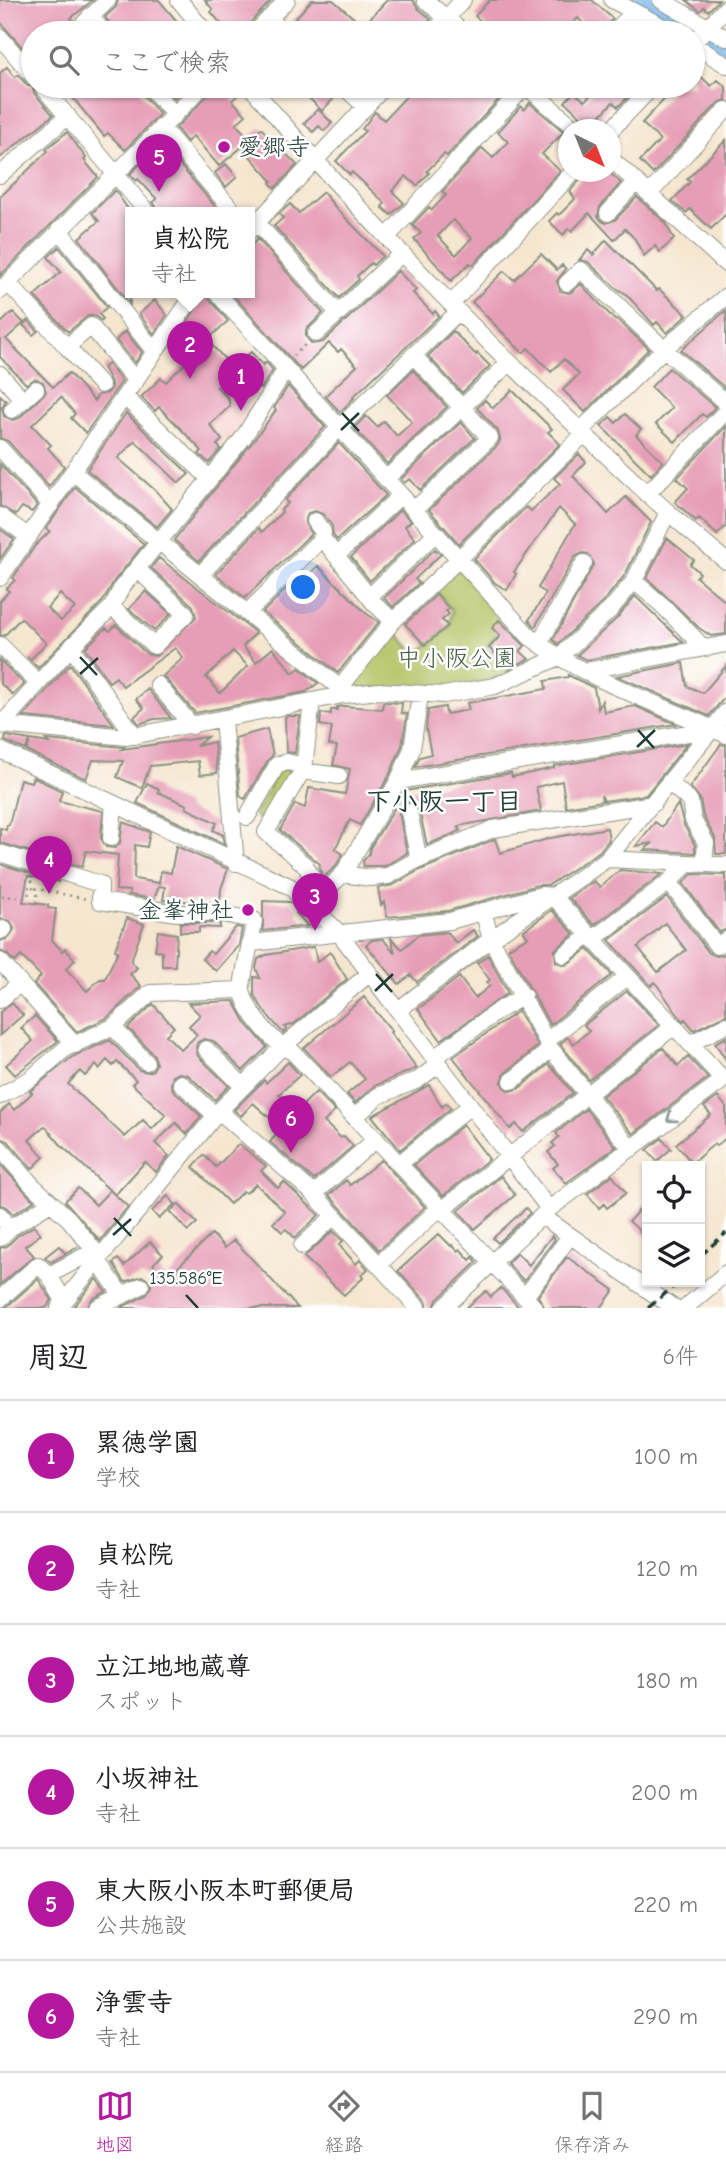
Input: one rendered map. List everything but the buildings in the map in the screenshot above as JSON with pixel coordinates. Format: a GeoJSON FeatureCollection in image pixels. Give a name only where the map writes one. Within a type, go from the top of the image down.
{"type":"FeatureCollection","features":[{"type":"Feature","properties":{"kind":"street"},"geometry":{"type":"LineString","coordinates":[[85,21],[108,0]]}},
{"type":"Feature","properties":{"kind":"street"},"geometry":{"type":"LineString","coordinates":[[179,0],[196,21]]}},
{"type":"Feature","properties":{"kind":"street"},"geometry":{"type":"LineString","coordinates":[[266,21],[287,0]]}},
{"type":"Feature","properties":{"kind":"street"},"geometry":{"type":"LineString","coordinates":[[425,0],[450,21]]}},
{"type":"Feature","properties":{"kind":"street"},"geometry":{"type":"LineString","coordinates":[[443,21],[463,0]]}},
{"type":"Feature","properties":{"kind":"street"},"geometry":{"type":"LineString","coordinates":[[612,0],[652,21]]}},
{"type":"Feature","properties":{"kind":"street"},"geometry":{"type":"LineString","coordinates":[[661,0],[680,4],[701,21]]}},
{"type":"Feature","properties":{"kind":"street"},"geometry":{"type":"LineString","coordinates":[[705,30],[726,8]]}},
{"type":"Feature","properties":{"kind":"street"},"geometry":{"type":"LineString","coordinates":[[625,21],[634,12]]}},
{"type":"Feature","properties":{"kind":"street"},"geometry":{"type":"LineString","coordinates":[[90,16],[94,21]]}},
{"type":"Feature","properties":{"kind":"street"},"geometry":{"type":"LineString","coordinates":[[269,18],[272,21]]}},
{"type":"Feature","properties":{"kind":"street"},"geometry":{"type":"LineString","coordinates":[[705,25],[726,38]]}},
{"type":"Feature","properties":{"kind":"street"},"geometry":{"type":"LineString","coordinates":[[0,37],[7,57]]}},
{"type":"Feature","properties":{"kind":"street"},"geometry":{"type":"LineString","coordinates":[[705,52],[726,65]]}},
{"type":"Feature","properties":{"kind":"street"},"geometry":{"type":"LineString","coordinates":[[52,98],[143,207]]}},
{"type":"Feature","properties":{"kind":"street"},"geometry":{"type":"LineString","coordinates":[[160,98],[174,114]]}},
{"type":"Feature","properties":{"kind":"street"},"geometry":{"type":"LineString","coordinates":[[101,385],[67,347],[4,287],[191,98]]}},
{"type":"Feature","properties":{"kind":"street"},"geometry":{"type":"LineString","coordinates":[[260,98],[315,161],[454,308],[582,433],[647,494],[720,556],[726,539]]}},
{"type":"Feature","properties":{"kind":"street"},"geometry":{"type":"LineString","coordinates":[[356,98],[366,107]]}},
{"type":"Feature","properties":{"kind":"street"},"geometry":{"type":"LineString","coordinates":[[255,224],[374,98]]}},
{"type":"Feature","properties":{"kind":"street"},"geometry":{"type":"LineString","coordinates":[[387,237],[514,98]]}},
{"type":"Feature","properties":{"kind":"street"},"geometry":{"type":"LineString","coordinates":[[539,98],[565,119]]}},
{"type":"Feature","properties":{"kind":"street"},"geometry":{"type":"LineString","coordinates":[[621,120],[642,98]]}},
{"type":"Feature","properties":{"kind":"street"},"geometry":{"type":"LineString","coordinates":[[649,194],[726,110]]}},
{"type":"Feature","properties":{"kind":"street"},"geometry":{"type":"LineString","coordinates":[[0,175],[68,116]]}},
{"type":"Feature","properties":{"kind":"street"},"geometry":{"type":"LineString","coordinates":[[161,127],[230,207]]}},
{"type":"Feature","properties":{"kind":"street"},"geometry":{"type":"LineString","coordinates":[[621,168],[726,264]]}},
{"type":"Feature","properties":{"kind":"street"},"geometry":{"type":"LineString","coordinates":[[200,575],[340,427],[413,355],[564,182]]}},
{"type":"Feature","properties":{"kind":"street"},"geometry":{"type":"LineString","coordinates":[[608,213],[636,182]]}},
{"type":"Feature","properties":{"kind":"street"},"geometry":{"type":"LineString","coordinates":[[59,230],[155,352]]}},
{"type":"Feature","properties":{"kind":"street"},"geometry":{"type":"LineString","coordinates":[[255,232],[338,313]]}},
{"type":"Feature","properties":{"kind":"street"},"geometry":{"type":"LineString","coordinates":[[316,334],[402,253]]}},
{"type":"Feature","properties":{"kind":"street"},"geometry":{"type":"LineString","coordinates":[[567,283],[581,270],[664,349],[726,403]]}},
{"type":"Feature","properties":{"kind":"street"},"geometry":{"type":"LineString","coordinates":[[341,692],[393,621],[459,559],[664,349],[726,296]]}},
{"type":"Feature","properties":{"kind":"street"},"geometry":{"type":"LineString","coordinates":[[0,577],[74,473],[192,298]]}},
{"type":"Feature","properties":{"kind":"street"},"geometry":{"type":"LineString","coordinates":[[221,298],[530,637],[584,671],[719,732]]}},
{"type":"Feature","properties":{"kind":"street"},"geometry":{"type":"LineString","coordinates":[[67,347],[91,326],[136,381]]}},
{"type":"Feature","properties":{"kind":"street"},"geometry":{"type":"LineString","coordinates":[[413,355],[490,438],[414,510]]}},
{"type":"Feature","properties":{"kind":"street"},"geometry":{"type":"LineString","coordinates":[[386,479],[509,363]]}},
{"type":"Feature","properties":{"kind":"street"},"geometry":{"type":"LineString","coordinates":[[0,725],[71,647],[112,607],[122,587],[243,438],[285,367]]}},
{"type":"Feature","properties":{"kind":"street"},"geometry":{"type":"LineString","coordinates":[[0,374],[24,400]]}},
{"type":"Feature","properties":{"kind":"street"},"geometry":{"type":"LineString","coordinates":[[125,397],[210,479]]}},
{"type":"Feature","properties":{"kind":"street"},"geometry":{"type":"LineString","coordinates":[[647,494],[726,411]]}},
{"type":"Feature","properties":{"kind":"street"},"geometry":{"type":"LineString","coordinates":[[0,448],[51,505]]}},
{"type":"Feature","properties":{"kind":"street"},"geometry":{"type":"LineString","coordinates":[[74,473],[341,692]]}},
{"type":"Feature","properties":{"kind":"street"},"geometry":{"type":"LineString","coordinates":[[337,556],[401,495]]}},
{"type":"Feature","properties":{"kind":"street"},"geometry":{"type":"LineString","coordinates":[[0,725],[135,736],[312,702],[341,692],[379,691],[444,695],[495,686],[559,657],[610,610],[634,581],[668,512]]}},
{"type":"Feature","properties":{"kind":"street"},"geometry":{"type":"LineString","coordinates":[[0,516],[29,537]]}},
{"type":"Feature","properties":{"kind":"street"},"geometry":{"type":"LineString","coordinates":[[247,613],[322,538],[323,532],[315,521]]}},
{"type":"Feature","properties":{"kind":"street"},"geometry":{"type":"LineString","coordinates":[[369,597],[436,533]]}},
{"type":"Feature","properties":{"kind":"street"},"geometry":{"type":"LineString","coordinates":[[322,538],[369,597],[393,621]]}},
{"type":"Feature","properties":{"kind":"street"},"geometry":{"type":"LineString","coordinates":[[539,644],[584,563]]}},
{"type":"Feature","properties":{"kind":"street"},"geometry":{"type":"LineString","coordinates":[[112,607],[154,646],[186,614],[137,569]]}},
{"type":"Feature","properties":{"kind":"street"},"geometry":{"type":"LineString","coordinates":[[634,581],[704,648]]}},
{"type":"Feature","properties":{"kind":"street"},"geometry":{"type":"LineString","coordinates":[[584,671],[726,644]]}},
{"type":"Feature","properties":{"kind":"street"},"geometry":{"type":"LineString","coordinates":[[0,645],[38,684]]}},
{"type":"Feature","properties":{"kind":"street"},"geometry":{"type":"LineString","coordinates":[[71,647],[135,736]]}},
{"type":"Feature","properties":{"kind":"street"},"geometry":{"type":"LineString","coordinates":[[158,685],[192,726]]}},
{"type":"Feature","properties":{"kind":"street"},"geometry":{"type":"LineString","coordinates":[[319,911],[322,894],[343,874],[398,781],[412,749],[420,695]]}},
{"type":"Feature","properties":{"kind":"street"},"geometry":{"type":"LineString","coordinates":[[265,832],[303,768],[312,702]]}},
{"type":"Feature","properties":{"kind":"street"},"geometry":{"type":"LineString","coordinates":[[398,1010],[491,939],[607,859],[670,783],[719,732],[726,712]]}},
{"type":"Feature","properties":{"kind":"street"},"geometry":{"type":"LineString","coordinates":[[223,720],[236,863]]}},
{"type":"Feature","properties":{"kind":"street"},"geometry":{"type":"LineString","coordinates":[[398,781],[719,732]]}},
{"type":"Feature","properties":{"kind":"street"},"geometry":{"type":"LineString","coordinates":[[1,754],[291,887],[310,909],[319,911],[340,933],[508,1156],[545,1213],[569,1236],[674,1308]]}},
{"type":"Feature","properties":{"kind":"street"},"geometry":{"type":"LineString","coordinates":[[247,817],[277,765],[287,762],[340,776]]}},
{"type":"Feature","properties":{"kind":"street"},"geometry":{"type":"LineString","coordinates":[[564,954],[696,863],[706,843],[693,820],[690,801],[670,783]]}},
{"type":"Feature","properties":{"kind":"street"},"geometry":{"type":"LineString","coordinates":[[231,804],[305,864],[322,894]]}},
{"type":"Feature","properties":{"kind":"street"},"geometry":{"type":"LineString","coordinates":[[343,874],[371,878],[388,876],[493,829],[653,804]]}},
{"type":"Feature","properties":{"kind":"street"},"geometry":{"type":"LineString","coordinates":[[111,838],[114,805]]}},
{"type":"Feature","properties":{"kind":"street"},"geometry":{"type":"LineString","coordinates":[[409,812],[419,860]]}},
{"type":"Feature","properties":{"kind":"street"},"geometry":{"type":"LineString","coordinates":[[0,853],[100,884],[100,901],[177,913],[216,913],[254,920],[242,990],[256,1020],[281,1048],[293,1052],[530,1302],[569,1236]]}},
{"type":"Feature","properties":{"kind":"street"},"geometry":{"type":"LineString","coordinates":[[607,859],[726,865]]}},
{"type":"Feature","properties":{"kind":"street"},"geometry":{"type":"LineString","coordinates":[[669,882],[718,946],[726,940]]}},
{"type":"Feature","properties":{"kind":"street"},"geometry":{"type":"LineString","coordinates":[[252,943],[450,921],[541,894],[554,896],[673,1027],[675,1026],[724,1078],[545,1213],[444,1308]]}},
{"type":"Feature","properties":{"kind":"street"},"geometry":{"type":"LineString","coordinates":[[483,911],[491,939],[550,1045],[631,1149]]}},
{"type":"Feature","properties":{"kind":"street"},"geometry":{"type":"LineString","coordinates":[[0,961],[75,1045]]}},
{"type":"Feature","properties":{"kind":"street"},"geometry":{"type":"LineString","coordinates":[[61,1304],[97,1255],[217,1113],[281,1048],[369,973]]}},
{"type":"Feature","properties":{"kind":"street"},"geometry":{"type":"LineString","coordinates":[[512,1081],[627,977]]}},
{"type":"Feature","properties":{"kind":"street"},"geometry":{"type":"LineString","coordinates":[[0,1000],[20,983]]}},
{"type":"Feature","properties":{"kind":"street"},"geometry":{"type":"LineString","coordinates":[[0,1096],[30,1079],[65,1048],[113,1027],[150,993],[242,990]]}},
{"type":"Feature","properties":{"kind":"street"},"geometry":{"type":"LineString","coordinates":[[355,1117],[378,1096],[418,1080],[499,1010],[524,996]]}},
{"type":"Feature","properties":{"kind":"street"},"geometry":{"type":"LineString","coordinates":[[691,1043],[726,1025]]}},
{"type":"Feature","properties":{"kind":"street"},"geometry":{"type":"LineString","coordinates":[[113,1027],[146,1062]]}},
{"type":"Feature","properties":{"kind":"street"},"geometry":{"type":"LineString","coordinates":[[378,1265],[442,1208],[673,1027]]}},
{"type":"Feature","properties":{"kind":"street"},"geometry":{"type":"LineString","coordinates":[[206,1049],[243,1086]]}},
{"type":"Feature","properties":{"kind":"street"},"geometry":{"type":"LineString","coordinates":[[181,1083],[314,1195],[418,1308]]}},
{"type":"Feature","properties":{"kind":"street"},"geometry":{"type":"LineString","coordinates":[[399,1164],[470,1106]]}},
{"type":"Feature","properties":{"kind":"street"},"geometry":{"type":"LineString","coordinates":[[314,1195],[376,1139]]}},
{"type":"Feature","properties":{"kind":"street"},"geometry":{"type":"LineString","coordinates":[[2,1153],[69,1219],[97,1255],[122,1296]]}},
{"type":"Feature","properties":{"kind":"street"},"geometry":{"type":"LineString","coordinates":[[3,1227],[51,1203]]}},
{"type":"Feature","properties":{"kind":"street"},"geometry":{"type":"LineString","coordinates":[[302,1246],[334,1216]]}},
{"type":"Feature","properties":{"kind":"street"},"geometry":{"type":"LineString","coordinates":[[49,1275],[97,1255]]}},
{"type":"Feature","properties":{"kind":"street"},"geometry":{"type":"LineString","coordinates":[[0,1299],[38,1265],[49,1275],[61,1304]]}},
{"type":"Feature","properties":{"kind":"street"},"geometry":{"type":"LineString","coordinates":[[685,1308],[726,1273]]}},
{"type":"Feature","properties":{"kind":"street"},"geometry":{"type":"LineString","coordinates":[[97,1308],[141,1286]]}},
{"type":"Feature","properties":{"kind":"path"},"geometry":{"type":"LineString","coordinates":[[285,367],[316,334]]}},
{"type":"Feature","properties":{"kind":"path"},"geometry":{"type":"LineString","coordinates":[[2,896],[26,898],[31,875],[28,872]]}},
{"type":"Feature","properties":{"kind":"path"},"geometry":{"type":"LineString","coordinates":[[57,893],[60,883]]}},
{"type":"Feature","properties":{"kind":"path"},"geometry":{"type":"LineString","coordinates":[[30,887],[100,901]]}},
{"type":"Feature","properties":{"kind":"path"},"geometry":{"type":"LineString","coordinates":[[36,903],[38,889]]}},
{"type":"Feature","properties":{"kind":"shaded area"},"geometry":{"type":"Polygon","coordinates":[[[238,372],[263,397],[230,445],[185,399],[209,375],[221,387],[238,372]]]}},
{"type":"Feature","properties":{"kind":"green space","name":"中小阪公園"},"geometry":{"type":"Polygon","coordinates":[[[458,567],[508,622],[485,648],[512,674],[441,692],[346,689],[394,628],[416,655],[449,627],[452,611],[435,589],[458,567]]]}},
{"type":"Feature","properties":{"kind":"green space"},"geometry":{"type":"Polygon","coordinates":[[[280,768],[296,770],[266,822],[262,822],[254,815],[280,768]]]}},
{"type":"Feature","properties":{"kind":"waterway"},"geometry":{"type":"LineString","coordinates":[[639,0],[679,21]]}},
{"type":"Feature","properties":{"kind":"waterway"},"geometry":{"type":"LineString","coordinates":[[705,39],[726,54]]}},
{"type":"Feature","properties":{"kind":"railway"},"geometry":{"type":"LineString","coordinates":[[705,1252],[726,1233]]}},
{"type":"Feature","properties":{"kind":"railway"},"geometry":{"type":"LineString","coordinates":[[648,1308],[673,1287]]}},
{"type":"Feature","properties":{"kind":"place","name":"愛郷寺"},"geometry":{"type":"Point","coordinates":[224,147]}},
{"type":"Feature","properties":{"kind":"place","name":"東大阪小阪本町郵便局"},"geometry":{"type":"Point","coordinates":[159,192]}},
{"type":"Feature","properties":{"kind":"place","name":"貞松院"},"geometry":{"type":"Point","coordinates":[190,379]}},
{"type":"Feature","properties":{"kind":"place","name":"累徳学園"},"geometry":{"type":"Point","coordinates":[241,411]}},
{"type":"Feature","properties":{"kind":"place","name":"小坂神社"},"geometry":{"type":"Point","coordinates":[49,894]}},
{"type":"Feature","properties":{"kind":"place","name":"金峯神社"},"geometry":{"type":"Point","coordinates":[248,910]}},
{"type":"Feature","properties":{"kind":"place","name":"立江地地蔵尊"},"geometry":{"type":"Point","coordinates":[315,931]}},
{"type":"Feature","properties":{"kind":"place","name":"浄雲寺"},"geometry":{"type":"Point","coordinates":[291,1153]}},
{"type":"Feature","properties":{"kind":"district","name":"下小阪一丁目"},"geometry":{"type":"Point","coordinates":[444,801]}}]}
